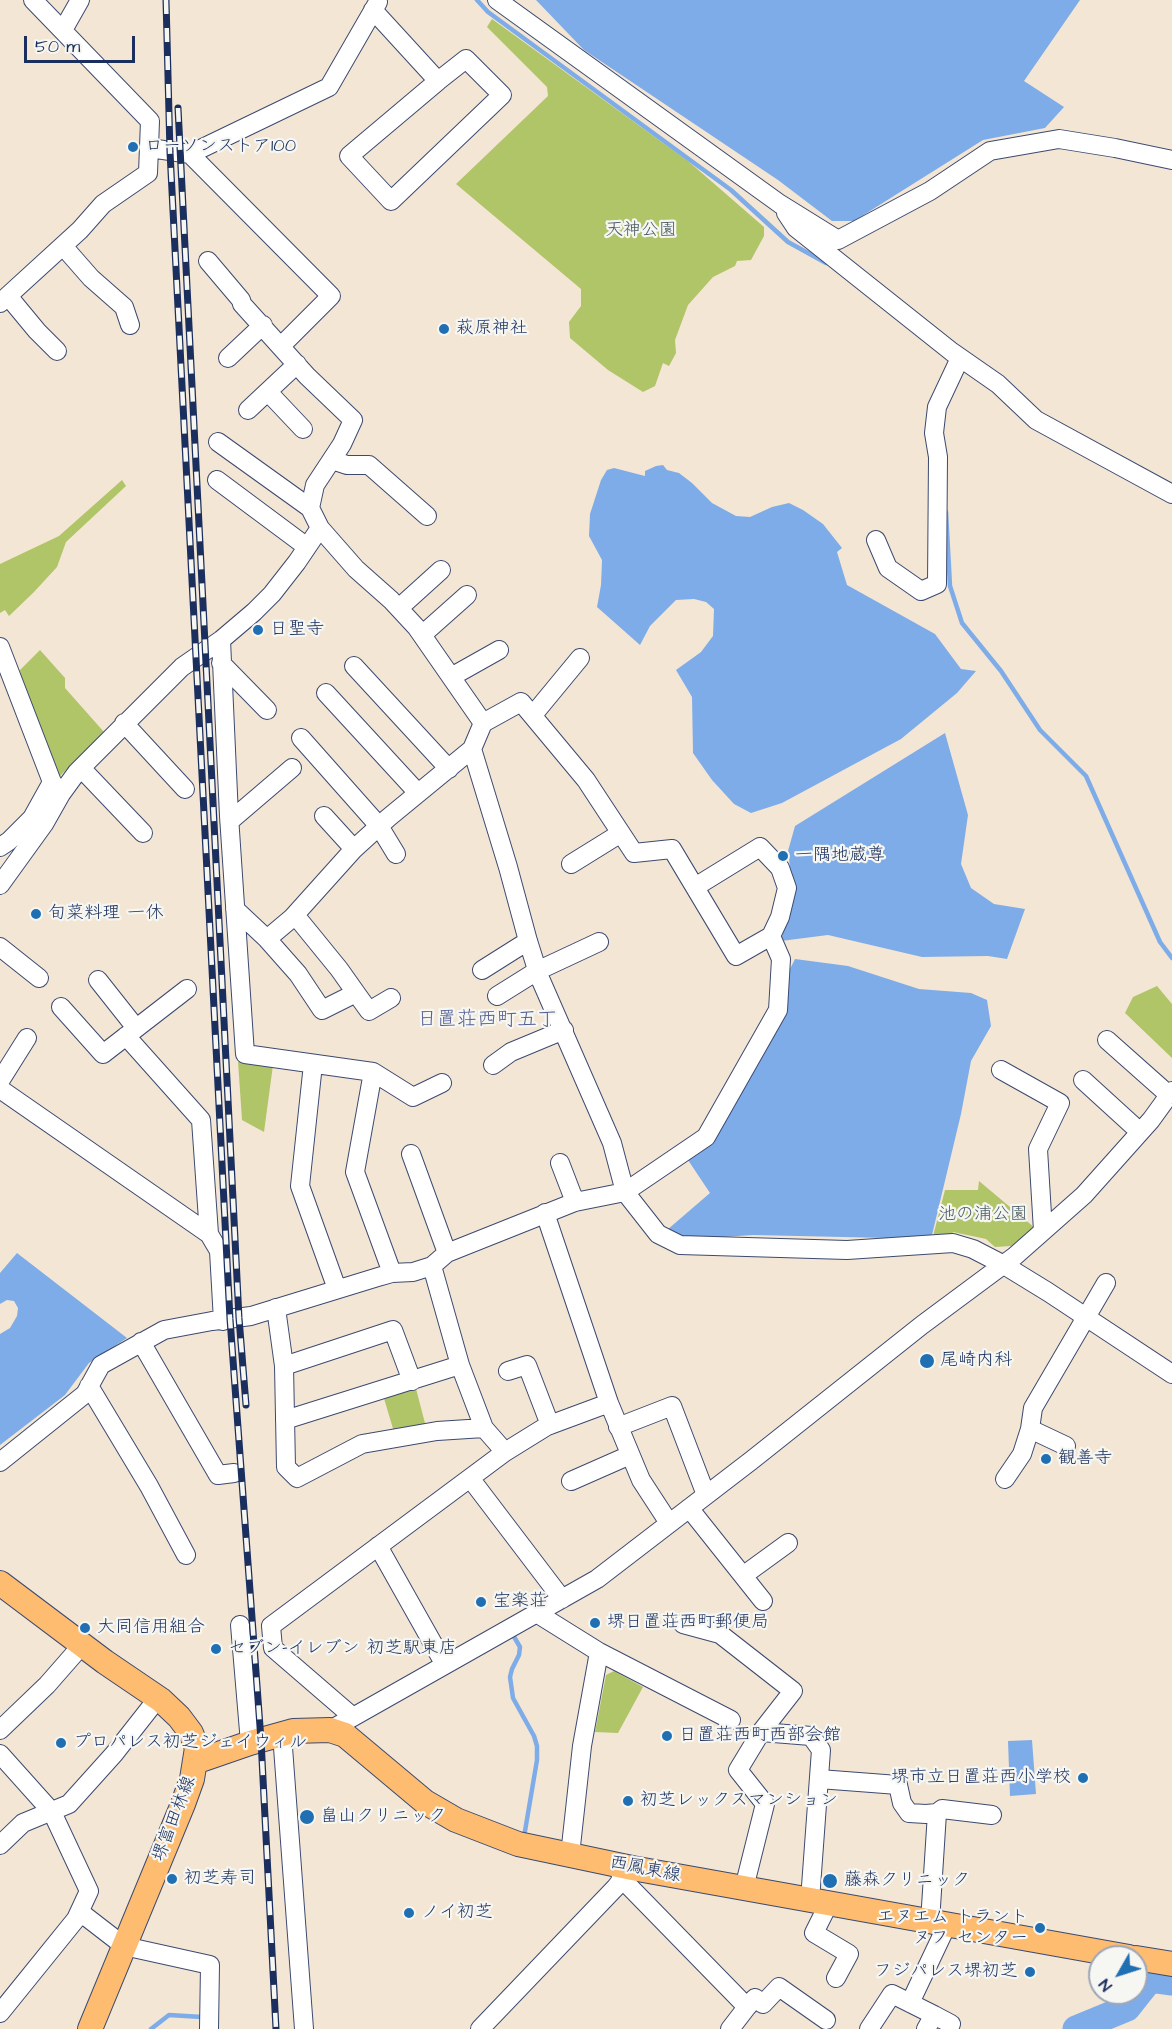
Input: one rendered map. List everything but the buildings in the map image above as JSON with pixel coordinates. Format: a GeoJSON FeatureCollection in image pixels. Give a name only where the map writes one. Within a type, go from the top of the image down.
{"type":"FeatureCollection","features":[{"type":"Feature","properties":{"kind":"main road","name":"堺富田林線"},"geometry":{"type":"LineString","coordinates":[[0,1583],[82,1645],[158,1698],[179,1717],[191,1733],[197,1748],[192,1779],[183,1804],[90,2029]]}},
{"type":"Feature","properties":{"kind":"main road"},"geometry":{"type":"LineString","coordinates":[[195,1762],[293,1731],[330,1730]]}},
{"type":"Feature","properties":{"kind":"main road","name":"西鳳東線"},"geometry":{"type":"LineString","coordinates":[[330,1730],[345,1735],[425,1802],[456,1820],[518,1844],[570,1855],[620,1872],[744,1888],[1088,1950]]}},
{"type":"Feature","properties":{"kind":"main road"},"geometry":{"type":"LineString","coordinates":[[1148,1960],[1172,1964]]}},
{"type":"Feature","properties":{"kind":"street"},"geometry":{"type":"LineString","coordinates":[[33,0],[150,121],[148,173],[103,204],[80,230],[4,299],[57,351]]}},
{"type":"Feature","properties":{"kind":"street"},"geometry":{"type":"LineString","coordinates":[[63,30],[80,0]]}},
{"type":"Feature","properties":{"kind":"street"},"geometry":{"type":"LineString","coordinates":[[497,0],[780,204],[838,240],[930,191],[990,152],[1059,140],[1115,148],[1172,160]]}},
{"type":"Feature","properties":{"kind":"street"},"geometry":{"type":"LineString","coordinates":[[150,148],[190,154],[329,87],[376,5],[438,81]]}},
{"type":"Feature","properties":{"kind":"street"},"geometry":{"type":"LineString","coordinates":[[466,59],[502,95],[391,201],[349,156],[438,81],[466,59]]}},
{"type":"Feature","properties":{"kind":"street"},"geometry":{"type":"LineString","coordinates":[[190,154],[332,296],[281,346]]}},
{"type":"Feature","properties":{"kind":"street"},"geometry":{"type":"LineString","coordinates":[[780,204],[796,228],[960,358],[998,384],[1036,420],[1172,494]]}},
{"type":"Feature","properties":{"kind":"street"},"geometry":{"type":"LineString","coordinates":[[63,246],[91,278],[124,307],[130,324]]}},
{"type":"Feature","properties":{"kind":"street"},"geometry":{"type":"LineString","coordinates":[[208,261],[262,326],[353,420],[342,444],[315,485],[310,508]]}},
{"type":"Feature","properties":{"kind":"street"},"geometry":{"type":"LineString","coordinates":[[228,358],[262,326]]}},
{"type":"Feature","properties":{"kind":"street"},"geometry":{"type":"LineString","coordinates":[[876,540],[888,568],[921,591],[937,584],[938,457],[934,433],[937,406],[960,358]]}},
{"type":"Feature","properties":{"kind":"street"},"geometry":{"type":"LineString","coordinates":[[248,410],[297,364]]}},
{"type":"Feature","properties":{"kind":"street"},"geometry":{"type":"LineString","coordinates":[[267,392],[303,429]]}},
{"type":"Feature","properties":{"kind":"street"},"geometry":{"type":"LineString","coordinates":[[218,442],[310,508],[320,528],[356,569],[399,608],[422,635],[483,723]]}},
{"type":"Feature","properties":{"kind":"street"},"geometry":{"type":"LineString","coordinates":[[332,460],[347,465],[369,465],[404,485],[428,516]]}},
{"type":"Feature","properties":{"kind":"street"},"geometry":{"type":"LineString","coordinates":[[217,480],[307,547]]}},
{"type":"Feature","properties":{"kind":"street"},"geometry":{"type":"LineString","coordinates":[[0,847],[32,818],[56,788],[81,768],[182,668],[221,640],[254,612],[272,594],[320,528]]}},
{"type":"Feature","properties":{"kind":"street"},"geometry":{"type":"LineString","coordinates":[[399,608],[441,570]]}},
{"type":"Feature","properties":{"kind":"street"},"geometry":{"type":"LineString","coordinates":[[422,635],[467,595]]}},
{"type":"Feature","properties":{"kind":"street"},"geometry":{"type":"LineString","coordinates":[[221,640],[245,1054],[373,1072],[413,1098],[442,1083]]}},
{"type":"Feature","properties":{"kind":"street"},"geometry":{"type":"LineString","coordinates":[[0,647],[56,788],[45,824],[0,885]]}},
{"type":"Feature","properties":{"kind":"street"},"geometry":{"type":"LineString","coordinates":[[451,677],[499,650]]}},
{"type":"Feature","properties":{"kind":"street"},"geometry":{"type":"LineString","coordinates":[[532,716],[580,658]]}},
{"type":"Feature","properties":{"kind":"street"},"geometry":{"type":"LineString","coordinates":[[221,663],[267,710]]}},
{"type":"Feature","properties":{"kind":"street"},"geometry":{"type":"LineString","coordinates":[[354,666],[448,769]]}},
{"type":"Feature","properties":{"kind":"street"},"geometry":{"type":"LineString","coordinates":[[326,693],[418,794]]}},
{"type":"Feature","properties":{"kind":"street"},"geometry":{"type":"LineString","coordinates":[[267,939],[295,915],[354,849],[472,749],[483,723],[521,702],[586,780],[634,853],[672,849],[736,956],[771,936],[780,917],[787,888],[780,868],[760,847],[695,887]]}},
{"type":"Feature","properties":{"kind":"street"},"geometry":{"type":"LineString","coordinates":[[124,723],[185,789]]}},
{"type":"Feature","properties":{"kind":"street"},"geometry":{"type":"LineString","coordinates":[[301,738],[379,826],[396,855]]}},
{"type":"Feature","properties":{"kind":"street"},"geometry":{"type":"LineString","coordinates":[[472,749],[537,970],[612,1143],[625,1192],[658,1234],[680,1245],[847,1250],[953,1243],[973,1249],[1004,1265],[1172,1374]]}},
{"type":"Feature","properties":{"kind":"street"},"geometry":{"type":"LineString","coordinates":[[81,768],[143,833]]}},
{"type":"Feature","properties":{"kind":"street"},"geometry":{"type":"LineString","coordinates":[[230,821],[292,768]]}},
{"type":"Feature","properties":{"kind":"street"},"geometry":{"type":"LineString","coordinates":[[324,816],[354,849]]}},
{"type":"Feature","properties":{"kind":"street"},"geometry":{"type":"LineString","coordinates":[[571,864],[621,833]]}},
{"type":"Feature","properties":{"kind":"street"},"geometry":{"type":"LineString","coordinates":[[235,909],[267,939],[298,974],[322,1010],[356,993]]}},
{"type":"Feature","properties":{"kind":"street"},"geometry":{"type":"LineString","coordinates":[[295,915],[369,1011],[391,998]]}},
{"type":"Feature","properties":{"kind":"street"},"geometry":{"type":"LineString","coordinates":[[0,1462],[86,1394],[101,1365],[137,1344],[172,1328],[251,1316],[392,1273],[413,1272],[432,1266],[447,1252],[545,1213],[575,1202],[625,1192],[706,1137],[778,1010],[782,959],[771,936]]}},
{"type":"Feature","properties":{"kind":"street"},"geometry":{"type":"LineString","coordinates":[[482,970],[528,941]]}},
{"type":"Feature","properties":{"kind":"street"},"geometry":{"type":"LineString","coordinates":[[497,996],[537,970],[599,942]]}},
{"type":"Feature","properties":{"kind":"street"},"geometry":{"type":"LineString","coordinates":[[0,947],[39,978]]}},
{"type":"Feature","properties":{"kind":"street"},"geometry":{"type":"LineString","coordinates":[[98,980],[131,1032],[201,1120],[209,1234]]}},
{"type":"Feature","properties":{"kind":"street"},"geometry":{"type":"LineString","coordinates":[[61,1007],[103,1054],[187,989]]}},
{"type":"Feature","properties":{"kind":"street"},"geometry":{"type":"LineString","coordinates":[[493,1065],[511,1052],[564,1030]]}},
{"type":"Feature","properties":{"kind":"street"},"geometry":{"type":"LineString","coordinates":[[0,1081],[27,1038]]}},
{"type":"Feature","properties":{"kind":"street"},"geometry":{"type":"LineString","coordinates":[[330,1730],[597,1579],[922,1325],[1004,1265],[1084,1195],[1171,1093],[1107,1040]]}},
{"type":"Feature","properties":{"kind":"street"},"geometry":{"type":"LineString","coordinates":[[314,1064],[300,1186],[337,1289]]}},
{"type":"Feature","properties":{"kind":"street"},"geometry":{"type":"LineString","coordinates":[[1000,1070],[1060,1103],[1038,1149],[1043,1231]]}},
{"type":"Feature","properties":{"kind":"street"},"geometry":{"type":"LineString","coordinates":[[373,1072],[355,1173],[392,1273]]}},
{"type":"Feature","properties":{"kind":"street"},"geometry":{"type":"LineString","coordinates":[[1083,1080],[1140,1132]]}},
{"type":"Feature","properties":{"kind":"street"},"geometry":{"type":"LineString","coordinates":[[0,1089],[209,1234],[219,1251],[223,1321]]}},
{"type":"Feature","properties":{"kind":"street"},"geometry":{"type":"LineString","coordinates":[[411,1154],[447,1252]]}},
{"type":"Feature","properties":{"kind":"street"},"geometry":{"type":"LineString","coordinates":[[560,1163],[575,1202]]}},
{"type":"Feature","properties":{"kind":"street"},"geometry":{"type":"LineString","coordinates":[[545,1213],[618,1428],[641,1480],[669,1523]]}},
{"type":"Feature","properties":{"kind":"street"},"geometry":{"type":"LineString","coordinates":[[432,1266],[460,1365],[484,1428],[505,1452]]}},
{"type":"Feature","properties":{"kind":"street"},"geometry":{"type":"LineString","coordinates":[[1005,1479],[1022,1454],[1034,1408],[1106,1283]]}},
{"type":"Feature","properties":{"kind":"street"},"geometry":{"type":"LineString","coordinates":[[276,1308],[284,1366],[286,1467],[297,1478],[362,1444],[437,1431],[484,1428]]}},
{"type":"Feature","properties":{"kind":"street"},"geometry":{"type":"LineString","coordinates":[[284,1366],[393,1330],[412,1381]]}},
{"type":"Feature","properties":{"kind":"street"},"geometry":{"type":"LineString","coordinates":[[137,1344],[218,1475],[234,1473]]}},
{"type":"Feature","properties":{"kind":"street"},"geometry":{"type":"LineString","coordinates":[[285,1420],[460,1365]]}},
{"type":"Feature","properties":{"kind":"street"},"geometry":{"type":"LineString","coordinates":[[508,1371],[527,1365],[550,1425]]}},
{"type":"Feature","properties":{"kind":"street"},"geometry":{"type":"LineString","coordinates":[[89,1386],[149,1486],[186,1555]]}},
{"type":"Feature","properties":{"kind":"street"},"geometry":{"type":"LineString","coordinates":[[353,1717],[273,1648],[271,1626],[505,1452],[550,1425],[609,1403]]}},
{"type":"Feature","properties":{"kind":"street"},"geometry":{"type":"LineString","coordinates":[[618,1428],[672,1406],[706,1495]]}},
{"type":"Feature","properties":{"kind":"street"},"geometry":{"type":"LineString","coordinates":[[1030,1429],[1066,1446]]}},
{"type":"Feature","properties":{"kind":"street"},"geometry":{"type":"LineString","coordinates":[[571,1481],[630,1455]]}},
{"type":"Feature","properties":{"kind":"street"},"geometry":{"type":"LineString","coordinates":[[470,1478],[562,1599]]}},
{"type":"Feature","properties":{"kind":"street"},"geometry":{"type":"LineString","coordinates":[[689,1508],[763,1601]]}},
{"type":"Feature","properties":{"kind":"street"},"geometry":{"type":"LineString","coordinates":[[744,1575],[788,1543]]}},
{"type":"Feature","properties":{"kind":"street"},"geometry":{"type":"LineString","coordinates":[[378,1546],[445,1665]]}},
{"type":"Feature","properties":{"kind":"street"},"geometry":{"type":"LineString","coordinates":[[538,1614],[599,1652],[731,1720]]}},
{"type":"Feature","properties":{"kind":"street"},"geometry":{"type":"LineString","coordinates":[[683,1624],[720,1634],[794,1691],[761,1732],[738,1770],[765,1803],[744,1888]]}},
{"type":"Feature","properties":{"kind":"street"},"geometry":{"type":"LineString","coordinates":[[240,1625],[250,1743]]}},
{"type":"Feature","properties":{"kind":"street"},"geometry":{"type":"LineString","coordinates":[[0,1730],[47,1685],[82,1645]]}},
{"type":"Feature","properties":{"kind":"street"},"geometry":{"type":"LineString","coordinates":[[570,1855],[582,1746],[599,1652]]}},
{"type":"Feature","properties":{"kind":"street"},"geometry":{"type":"LineString","coordinates":[[2,1839],[23,1823],[69,1804],[158,1698]]}},
{"type":"Feature","properties":{"kind":"street"},"geometry":{"type":"LineString","coordinates":[[761,1732],[811,1736],[821,1750],[819,1779],[820,1901],[814,1933],[849,1954],[836,1978]]}},
{"type":"Feature","properties":{"kind":"street"},"geometry":{"type":"LineString","coordinates":[[282,1734],[304,2029]]}},
{"type":"Feature","properties":{"kind":"street"},"geometry":{"type":"LineString","coordinates":[[0,1754],[52,1812],[89,1891],[80,1912],[2,2005]]}},
{"type":"Feature","properties":{"kind":"street"},"geometry":{"type":"LineString","coordinates":[[819,1779],[898,1785],[902,1803],[909,1813],[937,1813],[942,1809],[992,1815]]}},
{"type":"Feature","properties":{"kind":"street"},"geometry":{"type":"LineString","coordinates":[[910,2003],[939,1924],[937,1813]]}},
{"type":"Feature","properties":{"kind":"street"},"geometry":{"type":"LineString","coordinates":[[480,2029],[620,1872],[747,2007]]}},
{"type":"Feature","properties":{"kind":"street"},"geometry":{"type":"LineString","coordinates":[[80,1912],[124,1946],[210,1965],[208,2029]]}},
{"type":"Feature","properties":{"kind":"street"},"geometry":{"type":"LineString","coordinates":[[730,2029],[755,1998],[763,2004],[779,1987],[818,2012]]}},
{"type":"Feature","properties":{"kind":"street"},"geometry":{"type":"LineString","coordinates":[[869,2029],[892,1994],[910,2003],[937,2023]]}},
{"type":"Feature","properties":{"kind":"green space","name":"天神公園"},"geometry":{"type":"Polygon","coordinates":[[[492,19],[688,161],[764,227],[764,236],[751,260],[737,261],[735,266],[713,277],[688,305],[675,340],[676,353],[669,366],[663,363],[655,386],[643,392],[608,370],[570,338],[569,322],[581,306],[581,289],[456,184],[548,96],[547,87],[487,27],[492,19]]]}},
{"type":"Feature","properties":{"kind":"green space"},"geometry":{"type":"Polygon","coordinates":[[[122,480],[126,486],[66,542],[57,567],[9,616],[5,610],[0,613],[0,564],[59,536],[122,480]]]}},
{"type":"Feature","properties":{"kind":"green space"},"geometry":{"type":"Polygon","coordinates":[[[40,650],[65,678],[65,688],[104,732],[60,776],[54,775],[24,694],[20,670],[40,650]]]}},
{"type":"Feature","properties":{"kind":"green space"},"geometry":{"type":"Polygon","coordinates":[[[1157,986],[1172,1004],[1172,1058],[1125,1013],[1133,997],[1157,986]]]}},
{"type":"Feature","properties":{"kind":"green space"},"geometry":{"type":"Polygon","coordinates":[[[238,1061],[273,1065],[264,1132],[242,1120],[238,1061]]]}},
{"type":"Feature","properties":{"kind":"green space","name":"池の浦公園"},"geometry":{"type":"Polygon","coordinates":[[[979,1181],[1035,1228],[1011,1246],[995,1247],[986,1239],[953,1232],[951,1238],[932,1240],[945,1190],[978,1190],[979,1181]]]}},
{"type":"Feature","properties":{"kind":"green space"},"geometry":{"type":"Polygon","coordinates":[[[415,1385],[426,1427],[394,1432],[383,1395],[415,1385]]]}},
{"type":"Feature","properties":{"kind":"green space"},"geometry":{"type":"Polygon","coordinates":[[[614,1671],[643,1687],[618,1733],[595,1732],[606,1675],[614,1671]]]}},
{"type":"Feature","properties":{"kind":"water"},"geometry":{"type":"Polygon","coordinates":[[[536,0],[1080,0],[1024,81],[1064,107],[1045,128],[983,140],[854,221],[832,221],[778,180],[584,50],[536,0]]]}},
{"type":"Feature","properties":{"kind":"water"},"geometry":{"type":"Polygon","coordinates":[[[663,465],[667,470],[679,473],[692,483],[712,503],[736,516],[750,517],[772,507],[789,503],[803,510],[823,524],[842,548],[837,552],[847,585],[935,634],[961,669],[976,671],[957,693],[901,739],[782,803],[751,813],[734,804],[712,780],[693,753],[692,697],[676,670],[701,652],[713,636],[714,609],[706,602],[694,599],[676,600],[650,626],[640,645],[597,607],[602,560],[589,536],[590,514],[601,480],[607,470],[614,468],[645,476],[645,471],[663,465]]]}},
{"type":"Feature","properties":{"kind":"water"},"geometry":{"type":"Polygon","coordinates":[[[945,733],[968,815],[961,864],[971,888],[994,904],[1025,909],[1007,959],[988,956],[922,957],[828,935],[781,941],[793,891],[788,851],[795,826],[945,733]]]}},
{"type":"Feature","properties":{"kind":"water"},"geometry":{"type":"Polygon","coordinates":[[[795,959],[848,966],[919,989],[971,993],[987,1000],[991,1026],[971,1061],[961,1114],[932,1235],[887,1238],[753,1235],[679,1240],[667,1230],[710,1193],[688,1160],[709,1144],[784,1018],[790,969],[795,959]]]}},
{"type":"Feature","properties":{"kind":"water"},"geometry":{"type":"Polygon","coordinates":[[[17,1253],[127,1338],[89,1363],[65,1395],[0,1445],[0,1334],[10,1328],[17,1316],[18,1308],[14,1301],[7,1300],[0,1304],[0,1273],[17,1253]]]}},
{"type":"Feature","properties":{"kind":"water"},"geometry":{"type":"Polygon","coordinates":[[[1032,1740],[1036,1794],[1010,1796],[1008,1741],[1032,1740]]]}},
{"type":"Feature","properties":{"kind":"waterway"},"geometry":{"type":"LineString","coordinates":[[477,0],[488,12],[731,190],[788,242],[826,263]]}},
{"type":"Feature","properties":{"kind":"waterway"},"geometry":{"type":"LineString","coordinates":[[946,512],[950,586],[962,623],[1001,671],[1040,730],[1086,776],[1160,942],[1172,958]]}},
{"type":"Feature","properties":{"kind":"waterway"},"geometry":{"type":"LineString","coordinates":[[513,1635],[520,1647],[510,1677],[513,1698],[537,1746],[537,1760],[524,1837]]}},
{"type":"Feature","properties":{"kind":"waterway"},"geometry":{"type":"LineString","coordinates":[[1076,2029],[1127,2008],[1150,1979],[1172,1982]]}},
{"type":"Feature","properties":{"kind":"waterway"},"geometry":{"type":"LineString","coordinates":[[151,2029],[169,2015],[202,2017]]}},
{"type":"Feature","properties":{"kind":"railway"},"geometry":{"type":"LineString","coordinates":[[166,0],[170,152],[230,1319],[261,1740],[276,2029]]}},
{"type":"Feature","properties":{"kind":"railway"},"geometry":{"type":"LineString","coordinates":[[178,108],[239,1318],[246,1405]]}},
{"type":"Feature","properties":{"kind":"place","name":"ローソンストア100"},"geometry":{"type":"Point","coordinates":[133,147]}},
{"type":"Feature","properties":{"kind":"place","name":"萩原神社"},"geometry":{"type":"Point","coordinates":[444,329]}},
{"type":"Feature","properties":{"kind":"place","name":"日聖寺"},"geometry":{"type":"Point","coordinates":[258,630]}},
{"type":"Feature","properties":{"kind":"place","name":"一隅地蔵尊"},"geometry":{"type":"Point","coordinates":[783,856]}},
{"type":"Feature","properties":{"kind":"place","name":"旬菜料理 一休"},"geometry":{"type":"Point","coordinates":[36,914]}},
{"type":"Feature","properties":{"kind":"place","name":"尾崎内科"},"geometry":{"type":"Point","coordinates":[927,1361]}},
{"type":"Feature","properties":{"kind":"place","name":"観善寺"},"geometry":{"type":"Point","coordinates":[1046,1459]}},
{"type":"Feature","properties":{"kind":"place","name":"宝楽荘"},"geometry":{"type":"Point","coordinates":[481,1602]}},
{"type":"Feature","properties":{"kind":"place","name":"堺日置荘西町郵便局"},"geometry":{"type":"Point","coordinates":[595,1623]}},
{"type":"Feature","properties":{"kind":"place","name":"大同信用組合"},"geometry":{"type":"Point","coordinates":[85,1628]}},
{"type":"Feature","properties":{"kind":"place","name":"セブン-イレブン 初芝駅東店"},"geometry":{"type":"Point","coordinates":[216,1649]}},
{"type":"Feature","properties":{"kind":"place","name":"日置荘西町西部会館"},"geometry":{"type":"Point","coordinates":[667,1736]}},
{"type":"Feature","properties":{"kind":"place","name":"プロパレス初芝ジェイウィル"},"geometry":{"type":"Point","coordinates":[61,1743]}},
{"type":"Feature","properties":{"kind":"place","name":"堺市立日置荘西小学校"},"geometry":{"type":"Point","coordinates":[1083,1778]}},
{"type":"Feature","properties":{"kind":"place","name":"初芝レックスマンション"},"geometry":{"type":"Point","coordinates":[628,1801]}},
{"type":"Feature","properties":{"kind":"place","name":"畠山クリニック"},"geometry":{"type":"Point","coordinates":[307,1817]}},
{"type":"Feature","properties":{"kind":"place","name":"初芝寿司"},"geometry":{"type":"Point","coordinates":[172,1879]}},
{"type":"Feature","properties":{"kind":"place","name":"藤森クリニック"},"geometry":{"type":"Point","coordinates":[830,1881]}},
{"type":"Feature","properties":{"kind":"place","name":"ノイ初芝"},"geometry":{"type":"Point","coordinates":[409,1913]}},
{"type":"Feature","properties":{"kind":"place","name":"エヌエム トラント ヌフ センター"},"geometry":{"type":"Point","coordinates":[1040,1928]}},
{"type":"Feature","properties":{"kind":"place","name":"フジパレス堺初芝"},"geometry":{"type":"Point","coordinates":[1030,1972]}},
{"type":"Feature","properties":{"kind":"district","name":"日置荘西町五丁"},"geometry":{"type":"Point","coordinates":[487,1021]}}]}
